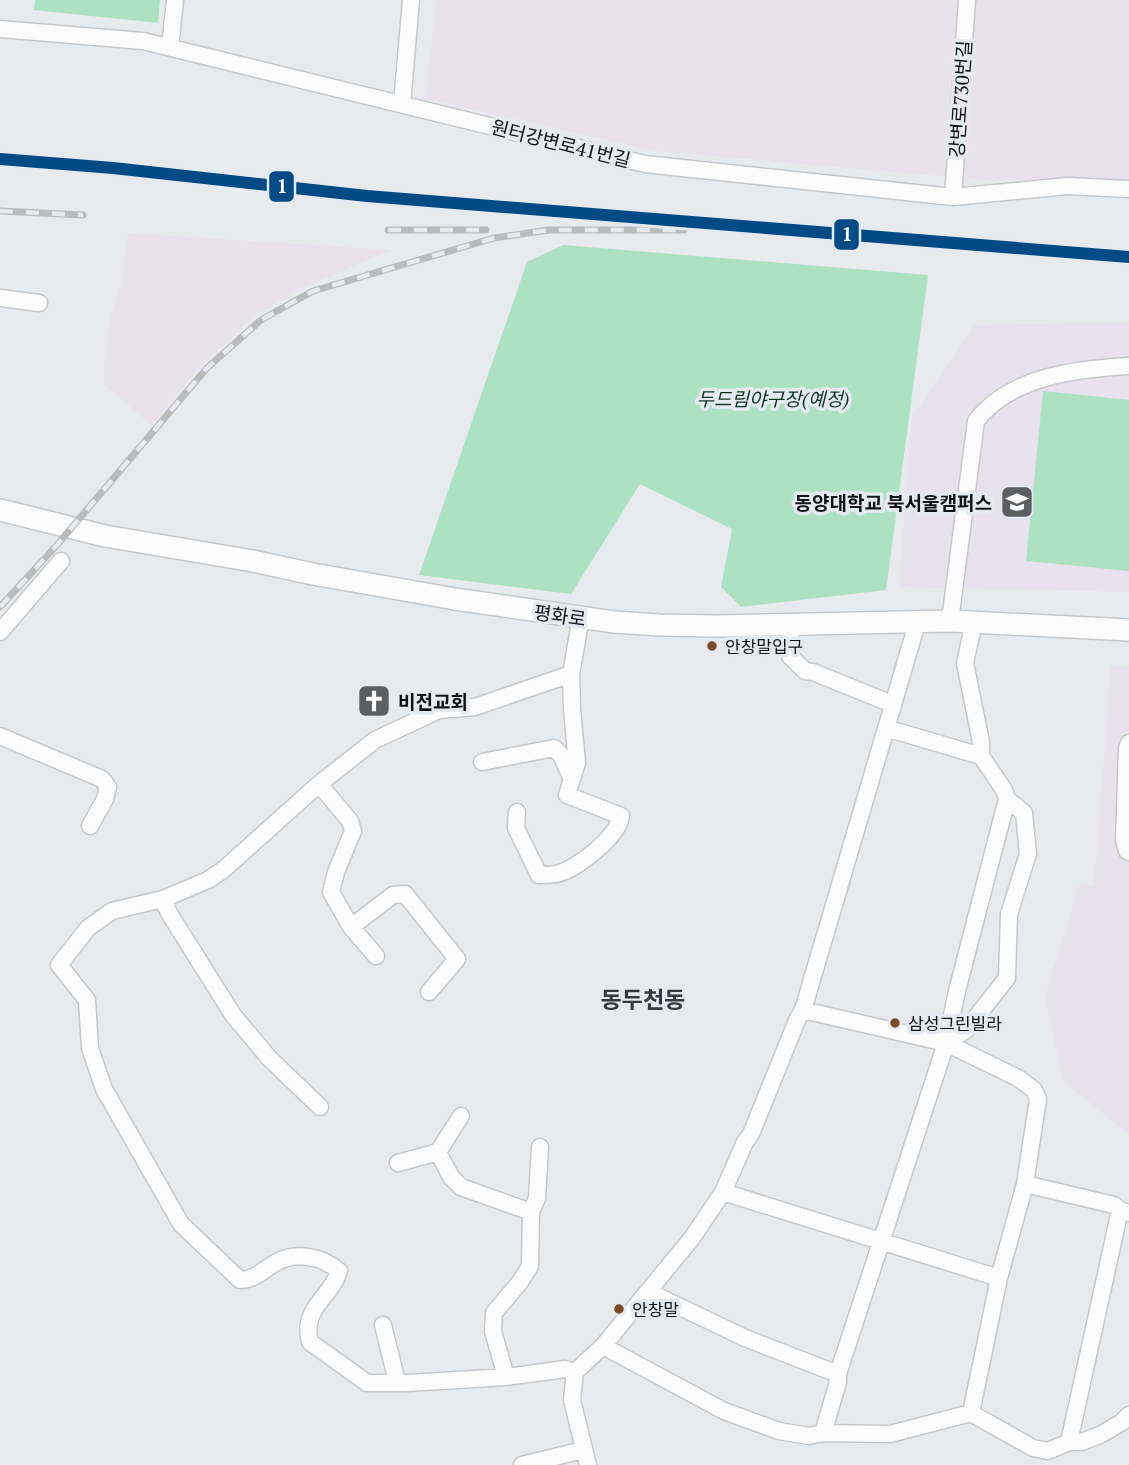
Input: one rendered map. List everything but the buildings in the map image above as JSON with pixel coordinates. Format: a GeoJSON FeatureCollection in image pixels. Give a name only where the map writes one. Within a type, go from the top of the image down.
{"type":"FeatureCollection","features":[{"type":"Feature","properties":{"kind":"main road","name":"평화로"},"geometry":{"type":"LineString","coordinates":[[0,510],[106,536],[455,599],[581,617],[659,625],[918,620],[1129,630]]}},
{"type":"Feature","properties":{"kind":"street"},"geometry":{"type":"LineString","coordinates":[[170,47],[175,0]]}},
{"type":"Feature","properties":{"kind":"street"},"geometry":{"type":"LineString","coordinates":[[402,104],[411,0]]}},
{"type":"Feature","properties":{"kind":"street","name":"강변로730번길"},"geometry":{"type":"LineString","coordinates":[[953,197],[967,0]]}},
{"type":"Feature","properties":{"kind":"street","name":"원터강변로41번길"},"geometry":{"type":"LineString","coordinates":[[0,29],[143,41],[645,164],[953,197],[1067,186],[1129,190]]}},
{"type":"Feature","properties":{"kind":"street"},"geometry":{"type":"LineString","coordinates":[[0,298],[39,303]]}},
{"type":"Feature","properties":{"kind":"street"},"geometry":{"type":"LineString","coordinates":[[950,621],[976,421],[995,401],[1008,392],[1029,384],[1083,368],[1129,366]]}},
{"type":"Feature","properties":{"kind":"street"},"geometry":{"type":"LineString","coordinates":[[0,632],[61,561]]}},
{"type":"Feature","properties":{"kind":"street"},"geometry":{"type":"LineString","coordinates":[[517,812],[516,828],[539,875],[557,874],[578,864],[609,839],[621,822],[621,816],[567,795],[577,763],[571,674],[581,617]]}},
{"type":"Feature","properties":{"kind":"street"},"geometry":{"type":"LineString","coordinates":[[522,1465],[585,1458],[572,1400],[575,1373],[603,1346],[692,1238],[723,1192],[751,1134],[803,1010],[918,620]]}},
{"type":"Feature","properties":{"kind":"street"},"geometry":{"type":"LineString","coordinates":[[947,1043],[966,1030],[1007,978],[1009,914],[1028,854],[1024,813],[1007,799],[981,755],[981,742],[965,663],[974,622]]}},
{"type":"Feature","properties":{"kind":"street"},"geometry":{"type":"LineString","coordinates":[[791,623],[790,656],[805,671],[892,704]]}},
{"type":"Feature","properties":{"kind":"street"},"geometry":{"type":"LineString","coordinates":[[571,674],[475,707],[439,710],[375,740],[319,784],[223,870],[208,880],[163,898],[112,911],[88,928],[59,965],[87,1000],[90,1048],[104,1089],[181,1224],[240,1280],[250,1280],[278,1261],[293,1256],[310,1257],[332,1265],[339,1271],[311,1316],[307,1329],[310,1342],[367,1382],[408,1383],[506,1377],[565,1369],[575,1373]]}},
{"type":"Feature","properties":{"kind":"street"},"geometry":{"type":"LineString","coordinates":[[886,728],[981,755]]}},
{"type":"Feature","properties":{"kind":"street"},"geometry":{"type":"LineString","coordinates":[[0,736],[102,779],[108,787],[105,799],[90,826]]}},
{"type":"Feature","properties":{"kind":"street"},"geometry":{"type":"LineString","coordinates":[[1129,743],[1124,840],[1129,852]]}},
{"type":"Feature","properties":{"kind":"street"},"geometry":{"type":"LineString","coordinates":[[482,762],[554,748],[561,755],[571,776]]}},
{"type":"Feature","properties":{"kind":"street"},"geometry":{"type":"LineString","coordinates":[[319,784],[350,821],[353,831],[331,892],[351,927],[376,956]]}},
{"type":"Feature","properties":{"kind":"street"},"geometry":{"type":"LineString","coordinates":[[823,1433],[838,1374],[947,1043],[957,991],[1007,799]]}},
{"type":"Feature","properties":{"kind":"street"},"geometry":{"type":"LineString","coordinates":[[351,927],[393,895],[405,894],[457,959],[429,992]]}},
{"type":"Feature","properties":{"kind":"street"},"geometry":{"type":"LineString","coordinates":[[163,898],[169,913],[233,1015],[269,1058],[320,1107]]}},
{"type":"Feature","properties":{"kind":"street"},"geometry":{"type":"LineString","coordinates":[[803,1010],[947,1043],[1017,1078],[1034,1090],[1038,1099],[1025,1184],[999,1278],[971,1413]]}},
{"type":"Feature","properties":{"kind":"street"},"geometry":{"type":"LineString","coordinates":[[398,1163],[438,1152],[461,1116]]}},
{"type":"Feature","properties":{"kind":"street"},"geometry":{"type":"LineString","coordinates":[[506,1377],[493,1331],[494,1313],[530,1266],[531,1212],[537,1198],[540,1147]]}},
{"type":"Feature","properties":{"kind":"street"},"geometry":{"type":"LineString","coordinates":[[438,1152],[461,1187],[531,1212]]}},
{"type":"Feature","properties":{"kind":"street"},"geometry":{"type":"LineString","coordinates":[[1025,1184],[1114,1205],[1124,1211],[1069,1441]]}},
{"type":"Feature","properties":{"kind":"street"},"geometry":{"type":"LineString","coordinates":[[723,1192],[999,1278]]}},
{"type":"Feature","properties":{"kind":"street"},"geometry":{"type":"LineString","coordinates":[[649,1292],[745,1338],[838,1374]]}},
{"type":"Feature","properties":{"kind":"street"},"geometry":{"type":"LineString","coordinates":[[383,1325],[397,1382]]}},
{"type":"Feature","properties":{"kind":"street"},"geometry":{"type":"LineString","coordinates":[[603,1346],[724,1410],[779,1431],[809,1436],[823,1433],[890,1434],[971,1413],[1033,1447],[1048,1451],[1069,1441],[1082,1441],[1102,1434],[1129,1415]]}},
{"type":"Feature","properties":{"kind":"shaded area"},"geometry":{"type":"Polygon","coordinates":[[[436,0],[1129,0],[1129,179],[984,180],[655,151],[426,99],[436,0]]]}},
{"type":"Feature","properties":{"kind":"shaded area"},"geometry":{"type":"Polygon","coordinates":[[[128,233],[391,250],[296,291],[254,316],[202,363],[152,426],[104,384],[104,362],[112,310],[122,281],[128,233]]]}},
{"type":"Feature","properties":{"kind":"shaded area","name":"동양대학교 북서울캠퍼스"},"geometry":{"type":"Polygon","coordinates":[[[1129,322],[1129,592],[899,587],[912,416],[975,325],[1129,322]]]}},
{"type":"Feature","properties":{"kind":"shaded area"},"geometry":{"type":"Polygon","coordinates":[[[1111,666],[1129,667],[1129,1134],[1063,1081],[1045,997],[1080,883],[1094,886],[1111,666]]]}},
{"type":"Feature","properties":{"kind":"green space"},"geometry":{"type":"Polygon","coordinates":[[[35,0],[160,0],[158,23],[34,10],[35,0]]]}},
{"type":"Feature","properties":{"kind":"green space","name":"두드림야구장(예정)"},"geometry":{"type":"Polygon","coordinates":[[[563,245],[928,275],[886,590],[741,607],[721,587],[732,529],[640,484],[571,594],[419,575],[527,262],[563,245]]]}},
{"type":"Feature","properties":{"kind":"green space"},"geometry":{"type":"Polygon","coordinates":[[[1043,391],[1129,400],[1129,571],[1026,561],[1043,391]]]}},
{"type":"Feature","properties":{"kind":"railway"},"geometry":{"type":"LineString","coordinates":[[0,211],[83,215]]}},
{"type":"Feature","properties":{"kind":"railway"},"geometry":{"type":"LineString","coordinates":[[388,230],[486,230]]}},
{"type":"Feature","properties":{"kind":"railway"},"geometry":{"type":"LineString","coordinates":[[0,607],[57,545],[207,368],[261,320],[313,291],[494,238],[549,230],[684,230]]}},
{"type":"Feature","properties":{"kind":"transit line","name":"1"},"geometry":{"type":"LineString","coordinates":[[0,159],[113,168],[367,196],[1129,257]]}},
{"type":"Feature","properties":{"kind":"place","name":"동양대학교 북서울캠퍼스"},"geometry":{"type":"Point","coordinates":[1017,502]}},
{"type":"Feature","properties":{"kind":"place","name":"안창말입구"},"geometry":{"type":"Point","coordinates":[712,646]}},
{"type":"Feature","properties":{"kind":"place","name":"비전교회"},"geometry":{"type":"Point","coordinates":[374,701]}},
{"type":"Feature","properties":{"kind":"place","name":"삼성그린빌라"},"geometry":{"type":"Point","coordinates":[895,1023]}},
{"type":"Feature","properties":{"kind":"place","name":"안창말"},"geometry":{"type":"Point","coordinates":[619,1309]}},
{"type":"Feature","properties":{"kind":"district","name":"동두천동"},"geometry":{"type":"Point","coordinates":[643,999]}}]}
